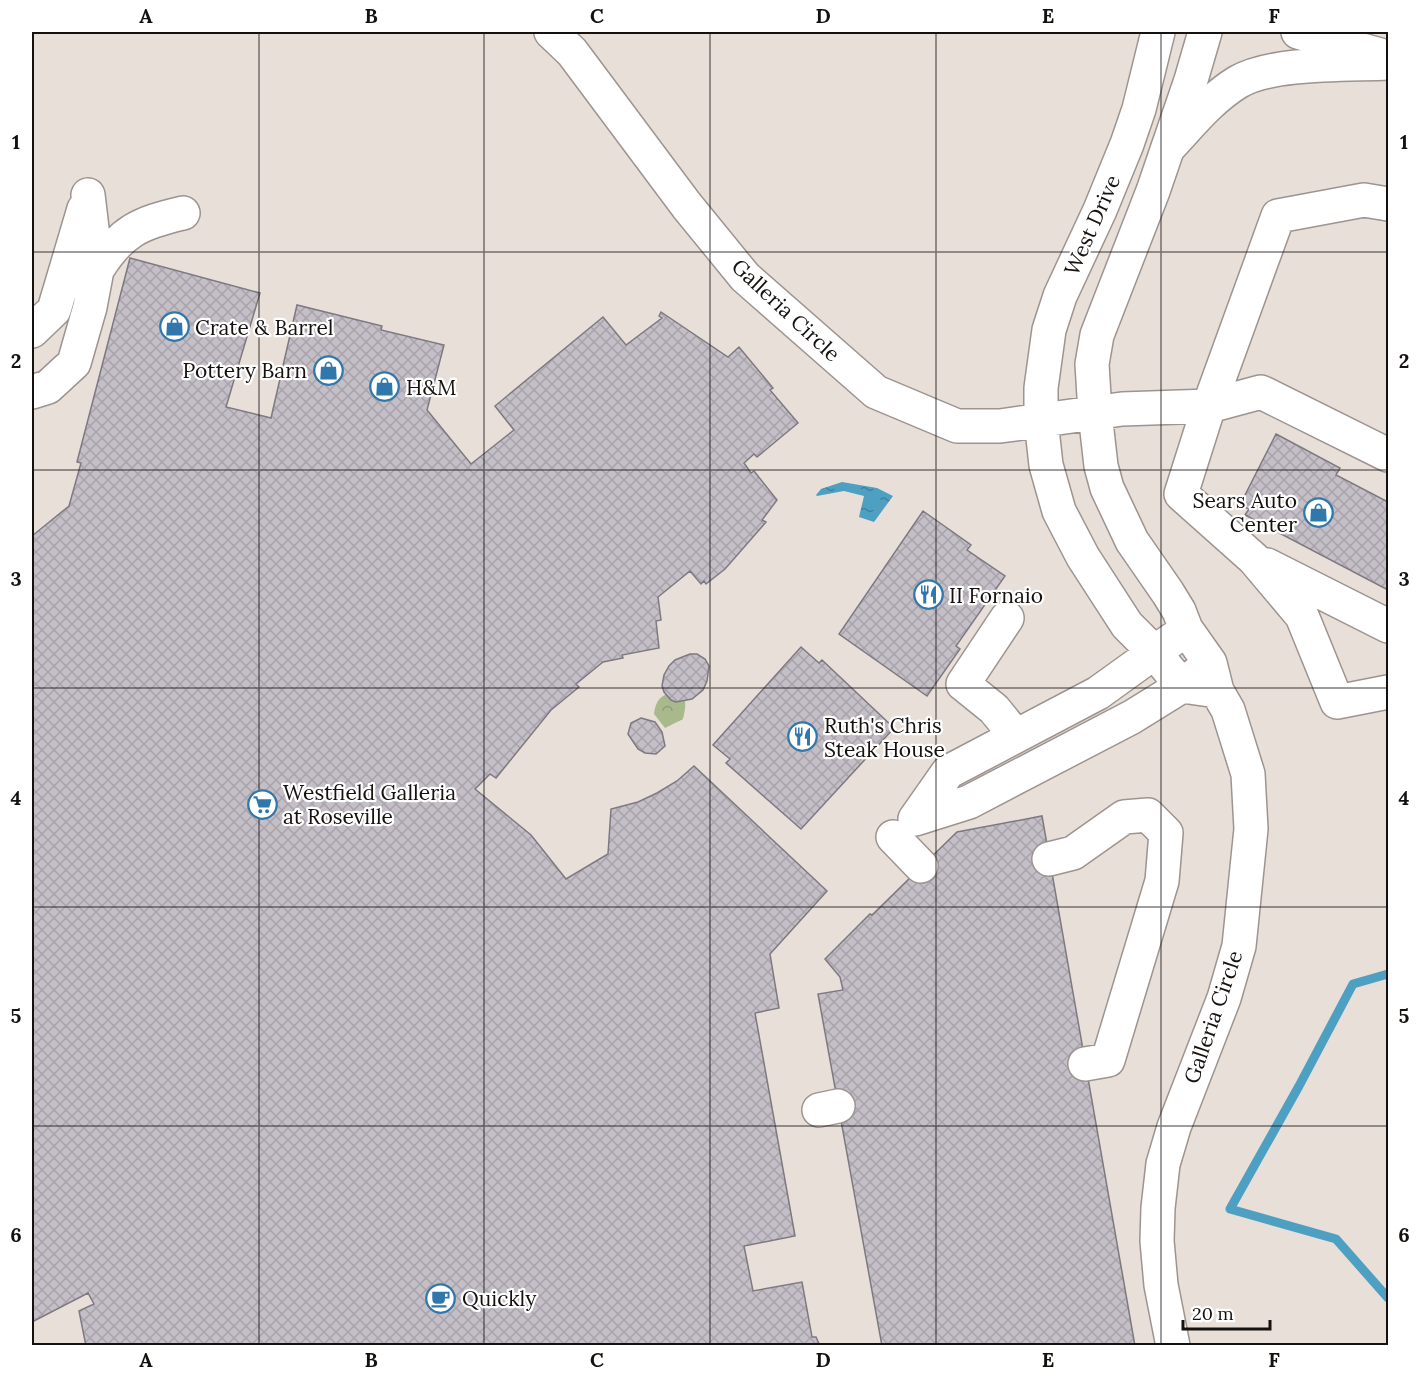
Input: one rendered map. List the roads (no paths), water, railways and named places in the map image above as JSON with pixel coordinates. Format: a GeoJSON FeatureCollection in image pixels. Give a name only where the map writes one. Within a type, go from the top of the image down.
{"type":"FeatureCollection","features":[{"type":"Feature","properties":{"kind":"street","name":"Galleria Circle"},"geometry":{"type":"LineString","coordinates":[[551,32],[572,52],[665,177],[745,277],[876,392],[957,426],[1000,426],[1095,413],[1101,466],[1107,488],[1132,541],[1179,611],[1186,629],[1213,677],[1228,710],[1248,774],[1251,829],[1239,946],[1224,998],[1174,1127],[1163,1164],[1157,1241],[1161,1285],[1173,1346]]}},
{"type":"Feature","properties":{"kind":"street","name":"West Drive"},"geometry":{"type":"LineString","coordinates":[[1041,420],[1041,388],[1049,330],[1060,296],[1100,210],[1127,144],[1139,109],[1158,32]]}},
{"type":"Feature","properties":{"kind":"street","name":"West Drive"},"geometry":{"type":"LineString","coordinates":[[1095,413],[1092,364],[1097,335],[1168,148],[1191,80],[1204,32]]}},
{"type":"Feature","properties":{"kind":"street"},"geometry":{"type":"LineString","coordinates":[[1298,32],[1389,57]]}},
{"type":"Feature","properties":{"kind":"street"},"geometry":{"type":"LineString","coordinates":[[1168,148],[1209,104],[1240,81],[1275,69],[1389,63]]}},
{"type":"Feature","properties":{"kind":"street"},"geometry":{"type":"LineString","coordinates":[[32,331],[54,310],[88,195],[97,270],[90,307],[74,363],[48,387],[32,392]]}},
{"type":"Feature","properties":{"kind":"street"},"geometry":{"type":"LineString","coordinates":[[1389,204],[1364,200],[1278,216],[1209,406],[1181,494],[1254,559],[1302,616],[1337,702],[1389,692]]}},
{"type":"Feature","properties":{"kind":"street"},"geometry":{"type":"LineString","coordinates":[[97,270],[110,250],[129,232],[156,219],[183,213]]}},
{"type":"Feature","properties":{"kind":"street"},"geometry":{"type":"LineString","coordinates":[[1095,413],[1122,409],[1209,406],[1261,392],[1389,454]]}},
{"type":"Feature","properties":{"kind":"street"},"geometry":{"type":"LineString","coordinates":[[1041,420],[1046,465],[1059,511],[1083,557],[1127,625],[1155,653],[1182,686]]}},
{"type":"Feature","properties":{"kind":"street"},"geometry":{"type":"LineString","coordinates":[[1254,559],[1389,626]]}},
{"type":"Feature","properties":{"kind":"street"},"geometry":{"type":"LineString","coordinates":[[1006,618],[963,684],[994,709],[1016,736]]}},
{"type":"Feature","properties":{"kind":"street"},"geometry":{"type":"LineString","coordinates":[[1186,629],[1098,693],[948,772],[915,819],[969,802],[1132,717],[1182,686],[1213,677]]}},
{"type":"Feature","properties":{"kind":"street"},"geometry":{"type":"LineString","coordinates":[[1049,859],[1073,853],[1124,817],[1149,815],[1166,832],[1162,881],[1108,1060],[1085,1064]]}},
{"type":"Feature","properties":{"kind":"street"},"geometry":{"type":"LineString","coordinates":[[892,837],[921,866]]}},
{"type":"Feature","properties":{"kind":"water"},"geometry":{"type":"Polygon","coordinates":[[[842,482],[877,488],[893,496],[874,522],[859,517],[864,496],[844,491],[816,495],[821,489],[842,482]]]}},
{"type":"Feature","properties":{"kind":"waterway"},"geometry":{"type":"LineString","coordinates":[[1388,974],[1353,984],[1230,1209],[1336,1239],[1388,1298]]}},
{"type":"Feature","properties":{"kind":"place","name":"Crate & Barrel"},"geometry":{"type":"Point","coordinates":[174,327]}},
{"type":"Feature","properties":{"kind":"place","name":"Pottery Barn"},"geometry":{"type":"Point","coordinates":[328,370]}},
{"type":"Feature","properties":{"kind":"place","name":"H&M"},"geometry":{"type":"Point","coordinates":[385,387]}},
{"type":"Feature","properties":{"kind":"place","name":"Sears Auto Center"},"geometry":{"type":"Point","coordinates":[1318,512]}},
{"type":"Feature","properties":{"kind":"place","name":"II Fornaio"},"geometry":{"type":"Point","coordinates":[928,595]}},
{"type":"Feature","properties":{"kind":"place","name":"Ruth's Chris Steak House"},"geometry":{"type":"Point","coordinates":[803,737]}},
{"type":"Feature","properties":{"kind":"place","name":"Westfield Galleria at Roseville"},"geometry":{"type":"Point","coordinates":[262,804]}},
{"type":"Feature","properties":{"kind":"place","name":"Quickly"},"geometry":{"type":"Point","coordinates":[441,1298]}}]}
